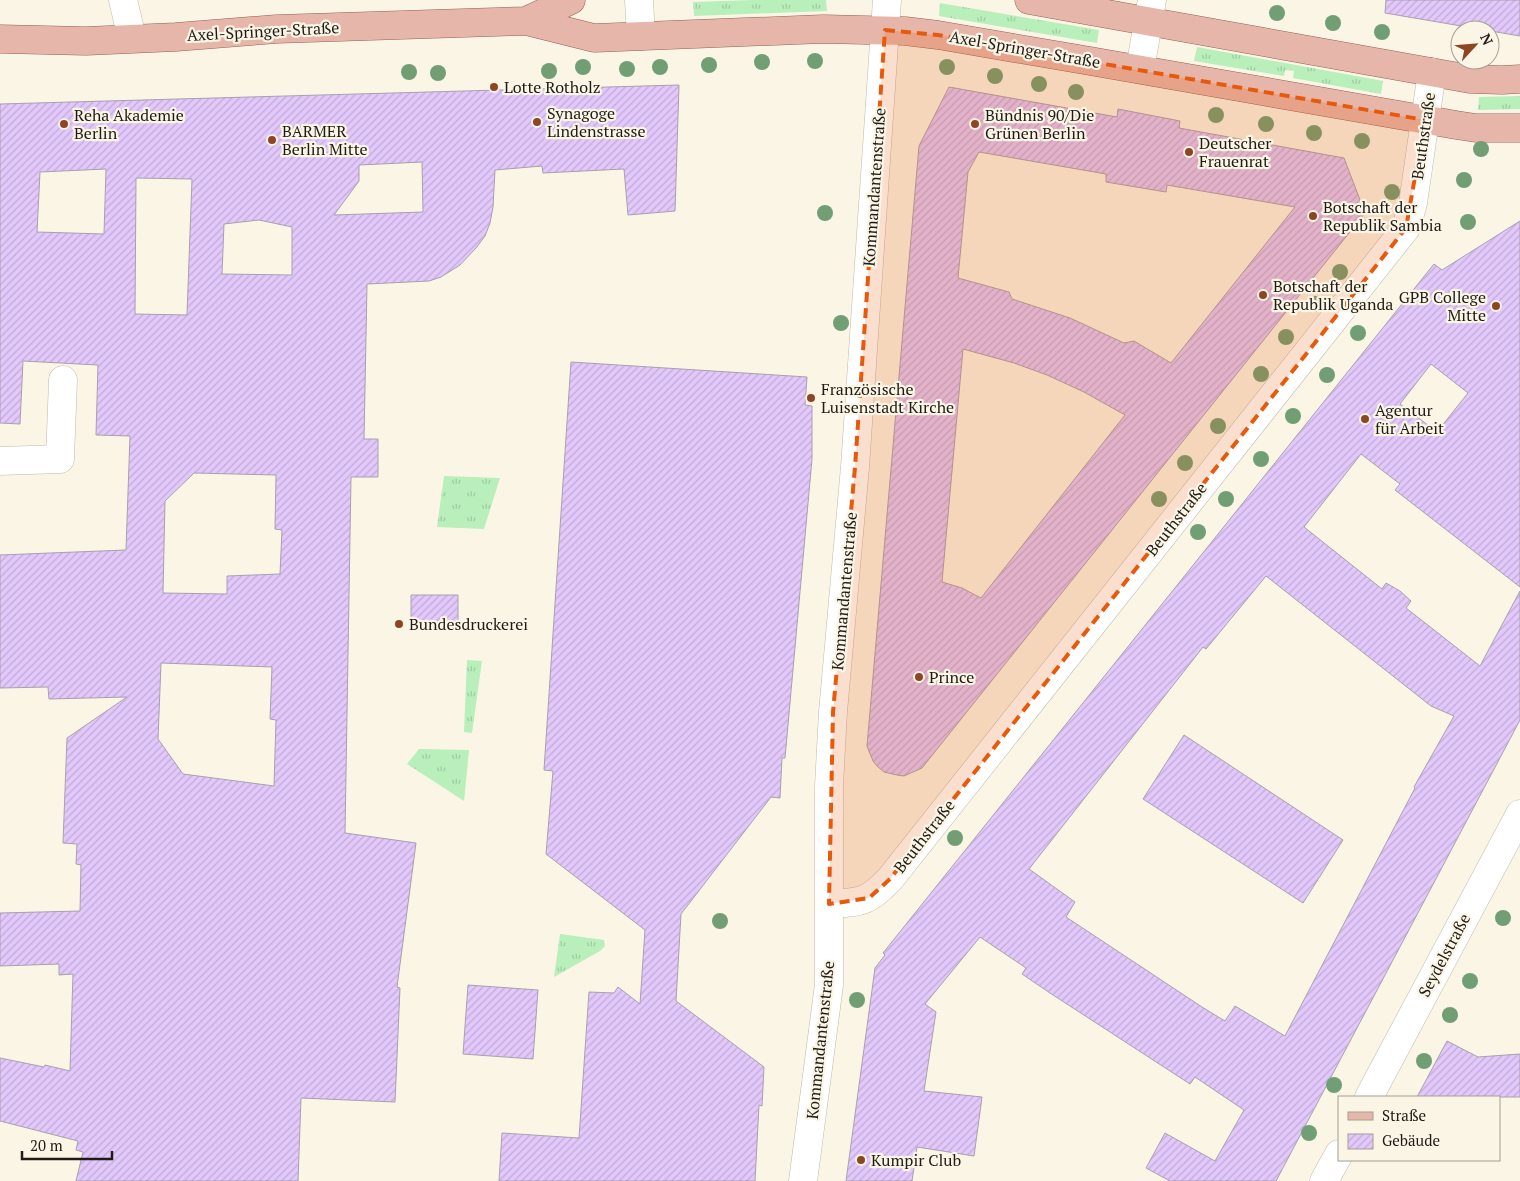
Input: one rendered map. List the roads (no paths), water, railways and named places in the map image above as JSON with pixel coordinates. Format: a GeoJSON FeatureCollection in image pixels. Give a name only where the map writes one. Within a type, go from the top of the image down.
{"type":"FeatureCollection","features":[{"type":"Feature","properties":{"kind":"main road","name":"Axel-Springer-Straße"},"geometry":{"type":"LineString","coordinates":[[526,21],[571,0]]}},
{"type":"Feature","properties":{"kind":"main road"},"geometry":{"type":"LineString","coordinates":[[1029,0],[1150,10],[1432,72],[1476,79],[1520,79]]}},
{"type":"Feature","properties":{"kind":"main road","name":"Axel-Springer-Straße"},"geometry":{"type":"LineString","coordinates":[[0,40],[86,41],[277,29],[526,21],[594,38],[823,29],[884,30],[938,35],[1469,127],[1520,128]]}},
{"type":"Feature","properties":{"kind":"street"},"geometry":{"type":"LineString","coordinates":[[123,0],[132,38]]}},
{"type":"Feature","properties":{"kind":"street"},"geometry":{"type":"LineString","coordinates":[[639,0],[641,36]]}},
{"type":"Feature","properties":{"kind":"street","name":"Kommandantenstraße"},"geometry":{"type":"LineString","coordinates":[[803,1181],[829,985],[829,786],[833,712],[855,467],[887,0]]}},
{"type":"Feature","properties":{"kind":"street"},"geometry":{"type":"LineString","coordinates":[[1140,70],[1150,10]]}},
{"type":"Feature","properties":{"kind":"street","name":"Beuthstraße"},"geometry":{"type":"LineString","coordinates":[[829,904],[856,902],[869,898],[890,879],[1406,228],[1413,203],[1432,72]]}},
{"type":"Feature","properties":{"kind":"street"},"geometry":{"type":"LineString","coordinates":[[0,461],[60,460],[63,380]]}},
{"type":"Feature","properties":{"kind":"street","name":"Seydelstraße"},"geometry":{"type":"LineString","coordinates":[[1370,1096],[1520,814]]}},
{"type":"Feature","properties":{"kind":"street"},"geometry":{"type":"LineString","coordinates":[[1324,1181],[1338,1156]]}},
{"type":"Feature","properties":{"kind":"place","name":"Lotte Rotholz"},"geometry":{"type":"Point","coordinates":[494,87]}},
{"type":"Feature","properties":{"kind":"place","name":"Synagoge Lindenstrasse"},"geometry":{"type":"Point","coordinates":[537,122]}},
{"type":"Feature","properties":{"kind":"place","name":"Reha Akademie Berlin"},"geometry":{"type":"Point","coordinates":[64,124]}},
{"type":"Feature","properties":{"kind":"place","name":"Bündnis 90/Die Grünen Berlin"},"geometry":{"type":"Point","coordinates":[975,124]}},
{"type":"Feature","properties":{"kind":"place","name":"BARMER Berlin Mitte"},"geometry":{"type":"Point","coordinates":[272,140]}},
{"type":"Feature","properties":{"kind":"place","name":"Deutscher Frauenrat"},"geometry":{"type":"Point","coordinates":[1189,152]}},
{"type":"Feature","properties":{"kind":"place","name":"Botschaft der Republik Sambia"},"geometry":{"type":"Point","coordinates":[1313,216]}},
{"type":"Feature","properties":{"kind":"place","name":"Botschaft der Republik Uganda"},"geometry":{"type":"Point","coordinates":[1263,295]}},
{"type":"Feature","properties":{"kind":"place","name":"GPB College Mitte"},"geometry":{"type":"Point","coordinates":[1496,306]}},
{"type":"Feature","properties":{"kind":"place","name":"Französische Luisenstadt Kirche"},"geometry":{"type":"Point","coordinates":[811,398]}},
{"type":"Feature","properties":{"kind":"place","name":"Agentur für Arbeit"},"geometry":{"type":"Point","coordinates":[1365,419]}},
{"type":"Feature","properties":{"kind":"place","name":"Bundesdruckerei"},"geometry":{"type":"Point","coordinates":[399,624]}},
{"type":"Feature","properties":{"kind":"place","name":"Prince"},"geometry":{"type":"Point","coordinates":[919,677]}},
{"type":"Feature","properties":{"kind":"place","name":"Kumpir Club"},"geometry":{"type":"Point","coordinates":[861,1160]}}]}
